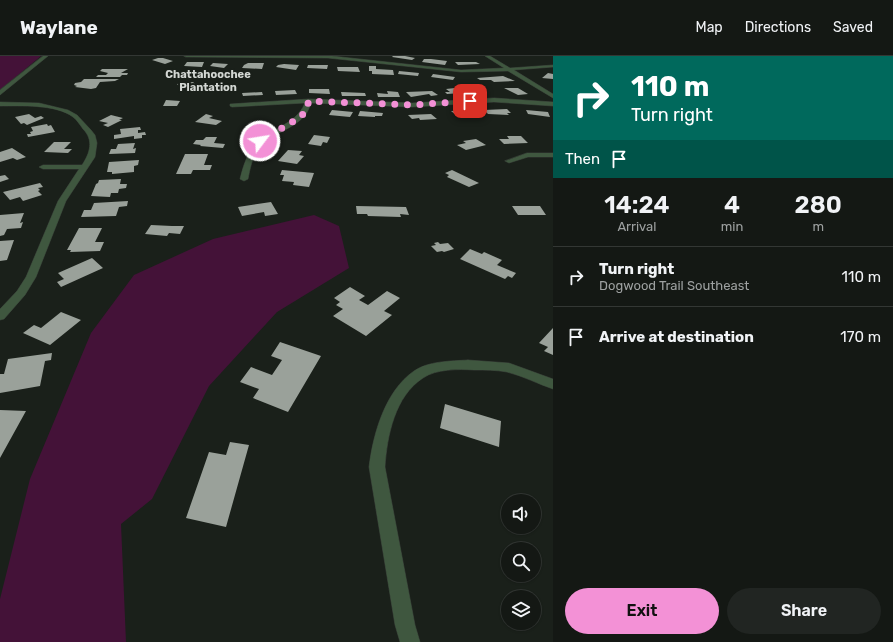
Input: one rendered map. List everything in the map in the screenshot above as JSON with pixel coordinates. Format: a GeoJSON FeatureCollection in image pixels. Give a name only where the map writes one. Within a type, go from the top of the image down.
{"type":"FeatureCollection","features":[{"type":"Feature","properties":{"kind":"street"},"geometry":{"type":"LineString","coordinates":[[0,93],[46,56]]}},
{"type":"Feature","properties":{"kind":"street"},"geometry":{"type":"LineString","coordinates":[[186,56],[374,58],[455,71],[553,66]]}},
{"type":"Feature","properties":{"kind":"street"},"geometry":{"type":"LineString","coordinates":[[487,56],[553,96]]}},
{"type":"Feature","properties":{"kind":"street"},"geometry":{"type":"LineString","coordinates":[[232,105],[309,101],[412,105],[494,100],[553,104]]}},
{"type":"Feature","properties":{"kind":"street"},"geometry":{"type":"LineString","coordinates":[[244,179],[254,148],[260,141],[299,118],[304,113],[309,101]]}},
{"type":"Feature","properties":{"kind":"street"},"geometry":{"type":"LineString","coordinates":[[0,104],[46,106],[61,109],[75,116],[92,135],[94,143],[91,157],[62,201],[29,281],[13,303],[0,316]]}},
{"type":"Feature","properties":{"kind":"street"},"geometry":{"type":"LineString","coordinates":[[509,161],[527,155],[553,155]]}},
{"type":"Feature","properties":{"kind":"street"},"geometry":{"type":"LineString","coordinates":[[43,167],[84,167]]}},
{"type":"Feature","properties":{"kind":"street"},"geometry":{"type":"LineString","coordinates":[[410,642],[405,625],[377,467],[379,445],[384,425],[403,388],[420,374],[429,370],[447,366],[509,368],[553,384]]}},
{"type":"Feature","properties":{"kind":"shaded area"},"geometry":{"type":"Polygon","coordinates":[[[0,56],[41,56],[0,90],[0,56]]]}},
{"type":"Feature","properties":{"kind":"shaded area"},"geometry":{"type":"Polygon","coordinates":[[[314,215],[339,226],[349,268],[277,312],[209,386],[152,499],[121,524],[126,642],[0,642],[0,599],[30,479],[91,333],[134,275],[213,239],[314,215]]]}},
{"type":"Feature","properties":{"kind":"building"},"geometry":{"type":"Polygon","coordinates":[[[392,57],[415,58],[412,60],[392,57]]]}},
{"type":"Feature","properties":{"kind":"building"},"geometry":{"type":"Polygon","coordinates":[[[158,58],[173,61],[165,64],[152,60],[158,58]]]}},
{"type":"Feature","properties":{"kind":"building"},"geometry":{"type":"Polygon","coordinates":[[[424,59],[447,61],[445,65],[422,62],[424,59]]]}},
{"type":"Feature","properties":{"kind":"building"},"geometry":{"type":"Polygon","coordinates":[[[187,62],[204,62],[202,67],[184,66],[187,62]]]}},
{"type":"Feature","properties":{"kind":"building"},"geometry":{"type":"Polygon","coordinates":[[[455,62],[476,62],[480,64],[458,65],[455,62]]]}},
{"type":"Feature","properties":{"kind":"building"},"geometry":{"type":"Polygon","coordinates":[[[213,63],[228,64],[224,68],[210,66],[213,63]]]}},
{"type":"Feature","properties":{"kind":"building"},"geometry":{"type":"Polygon","coordinates":[[[248,63],[264,63],[262,69],[242,68],[248,63]]]}},
{"type":"Feature","properties":{"kind":"building"},"geometry":{"type":"Polygon","coordinates":[[[284,64],[299,65],[296,70],[276,67],[284,64]]]}},
{"type":"Feature","properties":{"kind":"building"},"geometry":{"type":"Polygon","coordinates":[[[308,65],[328,65],[327,69],[307,68],[308,65]]]}},
{"type":"Feature","properties":{"kind":"building"},"geometry":{"type":"Polygon","coordinates":[[[369,66],[376,66],[376,69],[393,70],[394,75],[372,74],[372,71],[369,71],[369,66]]]}},
{"type":"Feature","properties":{"kind":"building"},"geometry":{"type":"Polygon","coordinates":[[[337,67],[358,67],[360,72],[338,71],[337,67]]]}},
{"type":"Feature","properties":{"kind":"building"},"geometry":{"type":"Polygon","coordinates":[[[102,69],[128,69],[121,73],[128,73],[127,75],[122,75],[120,77],[96,77],[98,75],[106,75],[108,73],[100,71],[102,69]]]}},
{"type":"Feature","properties":{"kind":"building"},"geometry":{"type":"Polygon","coordinates":[[[399,71],[419,73],[418,76],[398,74],[399,71]]]}},
{"type":"Feature","properties":{"kind":"building"},"geometry":{"type":"Polygon","coordinates":[[[548,73],[553,74],[553,79],[542,78],[548,73]]]}},
{"type":"Feature","properties":{"kind":"building"},"geometry":{"type":"Polygon","coordinates":[[[433,74],[455,77],[453,80],[431,77],[433,74]]]}},
{"type":"Feature","properties":{"kind":"building"},"geometry":{"type":"Polygon","coordinates":[[[503,76],[515,81],[494,82],[491,80],[480,80],[477,78],[503,76]]]}},
{"type":"Feature","properties":{"kind":"building"},"geometry":{"type":"Polygon","coordinates":[[[84,79],[119,79],[115,81],[100,82],[96,88],[91,89],[75,87],[77,86],[74,85],[75,83],[81,82],[84,79]]]}},
{"type":"Feature","properties":{"kind":"building"},"geometry":{"type":"Polygon","coordinates":[[[193,82],[195,84],[179,86],[177,84],[193,82]]]}},
{"type":"Feature","properties":{"kind":"building"},"geometry":{"type":"Polygon","coordinates":[[[504,88],[518,88],[528,94],[518,95],[504,88]]]}},
{"type":"Feature","properties":{"kind":"building"},"geometry":{"type":"Polygon","coordinates":[[[309,89],[329,89],[330,94],[309,93],[309,89]]]}},
{"type":"Feature","properties":{"kind":"building"},"geometry":{"type":"Polygon","coordinates":[[[446,89],[473,89],[477,92],[447,94],[445,92],[450,92],[446,89]]]}},
{"type":"Feature","properties":{"kind":"building"},"geometry":{"type":"Polygon","coordinates":[[[295,90],[297,94],[276,95],[275,91],[295,90]]]}},
{"type":"Feature","properties":{"kind":"building"},"geometry":{"type":"Polygon","coordinates":[[[387,91],[398,92],[400,97],[378,97],[377,93],[388,94],[387,91]]]}},
{"type":"Feature","properties":{"kind":"building"},"geometry":{"type":"Polygon","coordinates":[[[432,91],[438,95],[431,96],[429,94],[411,97],[406,92],[432,91]]]}},
{"type":"Feature","properties":{"kind":"building"},"geometry":{"type":"Polygon","coordinates":[[[262,92],[263,95],[243,96],[242,93],[262,92]]]}},
{"type":"Feature","properties":{"kind":"building"},"geometry":{"type":"Polygon","coordinates":[[[341,92],[365,93],[366,96],[342,96],[341,92]]]}},
{"type":"Feature","properties":{"kind":"building"},"geometry":{"type":"Polygon","coordinates":[[[166,100],[180,101],[177,106],[163,106],[166,100]]]}},
{"type":"Feature","properties":{"kind":"building"},"geometry":{"type":"Polygon","coordinates":[[[507,109],[511,113],[507,113],[509,115],[488,114],[484,110],[507,109]]]}},
{"type":"Feature","properties":{"kind":"building"},"geometry":{"type":"Polygon","coordinates":[[[332,110],[353,112],[350,117],[329,115],[332,110]]]}},
{"type":"Feature","properties":{"kind":"building"},"geometry":{"type":"Polygon","coordinates":[[[473,110],[480,116],[465,117],[462,115],[456,115],[451,111],[473,110]]]}},
{"type":"Feature","properties":{"kind":"building"},"geometry":{"type":"Polygon","coordinates":[[[526,110],[548,112],[550,117],[528,114],[526,110]]]}},
{"type":"Feature","properties":{"kind":"building"},"geometry":{"type":"Polygon","coordinates":[[[360,111],[383,113],[382,116],[375,117],[358,116],[360,111]]]}},
{"type":"Feature","properties":{"kind":"building"},"geometry":{"type":"Polygon","coordinates":[[[29,114],[35,118],[41,116],[44,118],[27,125],[24,123],[21,124],[15,117],[29,114]]]}},
{"type":"Feature","properties":{"kind":"building"},"geometry":{"type":"Polygon","coordinates":[[[206,114],[213,116],[209,118],[222,121],[216,125],[195,122],[206,114]]]}},
{"type":"Feature","properties":{"kind":"building"},"geometry":{"type":"Polygon","coordinates":[[[431,114],[437,119],[412,119],[408,115],[431,114]]]}},
{"type":"Feature","properties":{"kind":"building"},"geometry":{"type":"Polygon","coordinates":[[[111,115],[123,118],[119,120],[122,120],[108,127],[103,125],[108,123],[99,121],[111,115]]]}},
{"type":"Feature","properties":{"kind":"building"},"geometry":{"type":"Polygon","coordinates":[[[47,124],[48,126],[51,125],[55,132],[28,137],[27,134],[31,134],[30,132],[33,131],[31,127],[47,124]]]}},
{"type":"Feature","properties":{"kind":"building"},"geometry":{"type":"Polygon","coordinates":[[[140,127],[141,130],[138,130],[138,133],[145,132],[146,135],[142,135],[142,138],[134,139],[134,136],[114,139],[114,135],[121,134],[120,129],[140,127]]]}},
{"type":"Feature","properties":{"kind":"building"},"geometry":{"type":"Polygon","coordinates":[[[314,135],[330,137],[327,143],[323,142],[321,146],[308,144],[314,135]]]}},
{"type":"Feature","properties":{"kind":"building"},"geometry":{"type":"Polygon","coordinates":[[[507,136],[521,136],[528,143],[504,144],[499,139],[509,139],[507,136]]]}},
{"type":"Feature","properties":{"kind":"building"},"geometry":{"type":"Polygon","coordinates":[[[206,137],[217,137],[214,143],[225,144],[223,148],[193,144],[196,140],[203,140],[206,137]]]}},
{"type":"Feature","properties":{"kind":"building"},"geometry":{"type":"Polygon","coordinates":[[[476,139],[486,145],[466,150],[457,145],[466,143],[463,141],[476,139]]]}},
{"type":"Feature","properties":{"kind":"building"},"geometry":{"type":"Polygon","coordinates":[[[54,142],[71,142],[64,149],[72,149],[68,153],[44,152],[54,142]]]}},
{"type":"Feature","properties":{"kind":"building"},"geometry":{"type":"Polygon","coordinates":[[[135,143],[133,149],[136,148],[135,153],[109,154],[111,149],[116,149],[118,144],[135,143]]]}},
{"type":"Feature","properties":{"kind":"building"},"geometry":{"type":"Polygon","coordinates":[[[12,148],[26,157],[17,160],[13,158],[0,162],[0,152],[12,148]]]}},
{"type":"Feature","properties":{"kind":"building"},"geometry":{"type":"Polygon","coordinates":[[[288,150],[302,151],[299,155],[304,156],[297,164],[278,161],[288,150]]]}},
{"type":"Feature","properties":{"kind":"building"},"geometry":{"type":"Polygon","coordinates":[[[185,154],[208,154],[204,165],[212,165],[210,170],[193,170],[191,174],[176,174],[185,154]]]}},
{"type":"Feature","properties":{"kind":"building"},"geometry":{"type":"Polygon","coordinates":[[[139,160],[138,165],[134,166],[134,172],[112,174],[112,172],[107,172],[109,162],[139,160]]]}},
{"type":"Feature","properties":{"kind":"building"},"geometry":{"type":"Polygon","coordinates":[[[282,170],[314,173],[309,187],[293,185],[294,182],[282,181],[284,175],[280,175],[282,170]]]}},
{"type":"Feature","properties":{"kind":"building"},"geometry":{"type":"Polygon","coordinates":[[[452,170],[479,183],[469,187],[447,177],[449,175],[445,173],[452,170]]]}},
{"type":"Feature","properties":{"kind":"building"},"geometry":{"type":"Polygon","coordinates":[[[5,175],[9,179],[0,182],[0,176],[5,175]]]}},
{"type":"Feature","properties":{"kind":"building"},"geometry":{"type":"Polygon","coordinates":[[[121,179],[120,184],[127,184],[126,188],[119,189],[118,193],[111,193],[110,197],[91,196],[99,180],[121,179]]]}},
{"type":"Feature","properties":{"kind":"building"},"geometry":{"type":"Polygon","coordinates":[[[40,183],[43,187],[38,188],[40,190],[38,191],[42,195],[23,201],[20,197],[10,200],[3,192],[40,183]]]}},
{"type":"Feature","properties":{"kind":"building"},"geometry":{"type":"Polygon","coordinates":[[[128,201],[127,206],[119,207],[116,216],[81,217],[84,210],[91,210],[94,203],[128,201]]]}},
{"type":"Feature","properties":{"kind":"building"},"geometry":{"type":"Polygon","coordinates":[[[271,202],[278,214],[265,216],[264,212],[242,216],[238,207],[271,202]]]}},
{"type":"Feature","properties":{"kind":"building"},"geometry":{"type":"Polygon","coordinates":[[[356,206],[406,207],[409,215],[400,214],[401,217],[368,216],[367,214],[357,214],[356,206]]]}},
{"type":"Feature","properties":{"kind":"building"},"geometry":{"type":"Polygon","coordinates":[[[512,206],[540,206],[546,215],[518,215],[512,206]]]}},
{"type":"Feature","properties":{"kind":"building"},"geometry":{"type":"Polygon","coordinates":[[[24,213],[20,223],[23,222],[21,228],[7,229],[4,235],[0,236],[0,215],[24,213]]]}},
{"type":"Feature","properties":{"kind":"building"},"geometry":{"type":"Polygon","coordinates":[[[151,225],[184,226],[180,234],[169,233],[167,236],[145,234],[151,225]]]}},
{"type":"Feature","properties":{"kind":"building"},"geometry":{"type":"Polygon","coordinates":[[[79,228],[102,228],[95,242],[104,242],[100,251],[70,252],[71,250],[67,250],[79,228]]]}},
{"type":"Feature","properties":{"kind":"building"},"geometry":{"type":"Polygon","coordinates":[[[14,240],[7,260],[0,261],[0,241],[14,240]]]}},
{"type":"Feature","properties":{"kind":"building"},"geometry":{"type":"Polygon","coordinates":[[[438,242],[440,244],[448,243],[454,249],[444,252],[437,252],[431,246],[436,245],[434,243],[438,242]]]}},
{"type":"Feature","properties":{"kind":"building"},"geometry":{"type":"Polygon","coordinates":[[[470,249],[482,254],[484,252],[502,260],[497,265],[516,273],[512,278],[508,276],[505,279],[460,259],[470,249]]]}},
{"type":"Feature","properties":{"kind":"building"},"geometry":{"type":"Polygon","coordinates":[[[92,258],[103,268],[61,287],[57,282],[64,279],[58,273],[92,258]]]}},
{"type":"Feature","properties":{"kind":"building"},"geometry":{"type":"Polygon","coordinates":[[[350,287],[365,296],[359,300],[368,305],[387,291],[400,298],[384,311],[392,315],[366,336],[333,316],[343,309],[336,305],[340,302],[334,298],[350,287]]]}},
{"type":"Feature","properties":{"kind":"building"},"geometry":{"type":"Polygon","coordinates":[[[61,312],[81,320],[50,345],[23,333],[34,325],[41,328],[61,312]]]}},
{"type":"Feature","properties":{"kind":"building"},"geometry":{"type":"Polygon","coordinates":[[[553,328],[553,355],[544,351],[548,347],[539,343],[553,328]]]}},
{"type":"Feature","properties":{"kind":"building"},"geometry":{"type":"Polygon","coordinates":[[[280,342],[321,356],[288,412],[253,398],[259,389],[240,382],[251,367],[272,375],[282,360],[271,356],[280,342]]]}},
{"type":"Feature","properties":{"kind":"building"},"geometry":{"type":"Polygon","coordinates":[[[52,353],[51,360],[45,361],[40,386],[0,393],[0,374],[4,374],[8,359],[52,353]]]}},
{"type":"Feature","properties":{"kind":"building"},"geometry":{"type":"Polygon","coordinates":[[[445,404],[501,421],[499,447],[440,428],[445,404]]]}},
{"type":"Feature","properties":{"kind":"building"},"geometry":{"type":"Polygon","coordinates":[[[0,410],[26,411],[0,458],[0,410]]]}},
{"type":"Feature","properties":{"kind":"building"},"geometry":{"type":"Polygon","coordinates":[[[230,442],[249,445],[226,527],[186,518],[209,452],[226,455],[230,442]]]}},
{"type":"Feature","properties":{"kind":"district","name":"Chattahoochee Plantation"},"geometry":{"type":"Point","coordinates":[208,80]}},
{"type":"Feature","properties":{"kind":"route"},"geometry":{"type":"LineString","coordinates":[[260,141],[299,118],[304,113],[309,101],[393,105],[431,105],[470,101]]}}]}
